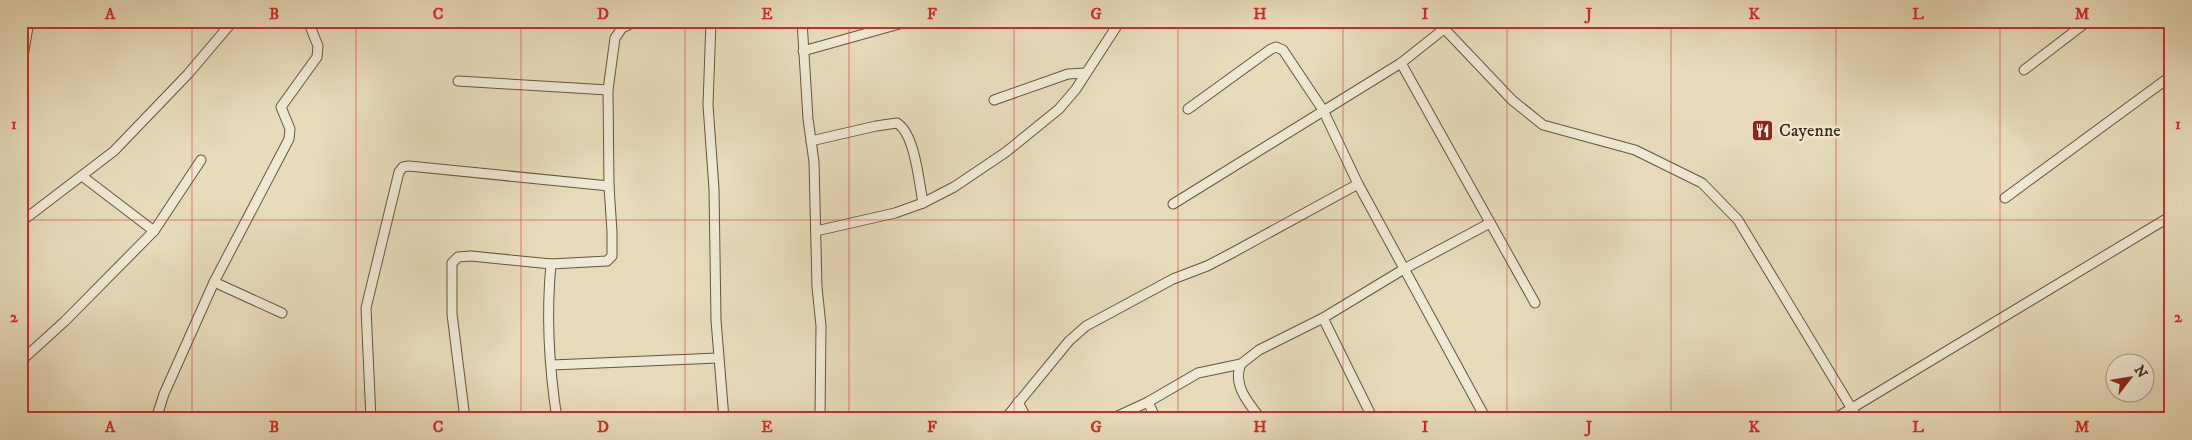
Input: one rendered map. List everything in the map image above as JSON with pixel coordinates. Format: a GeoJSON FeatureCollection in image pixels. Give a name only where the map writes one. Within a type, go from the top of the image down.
{"type":"FeatureCollection","features":[{"type":"Feature","properties":{"kind":"street"},"geometry":{"type":"LineString","coordinates":[[21,68],[29,21]]}},
{"type":"Feature","properties":{"kind":"street"},"geometry":{"type":"LineString","coordinates":[[21,222],[114,151],[188,74],[233,21]]}},
{"type":"Feature","properties":{"kind":"street"},"geometry":{"type":"LineString","coordinates":[[156,419],[164,394],[214,282],[289,139],[290,129],[281,107],[317,57],[318,46],[308,21]]}},
{"type":"Feature","properties":{"kind":"street"},"geometry":{"type":"LineString","coordinates":[[465,419],[452,314],[452,263],[458,257],[471,256],[551,264],[599,263],[607,261],[612,256],[608,90],[616,38],[622,28],[636,21]]}},
{"type":"Feature","properties":{"kind":"street"},"geometry":{"type":"LineString","coordinates":[[711,21],[708,106],[714,189],[718,358],[724,419]]}},
{"type":"Feature","properties":{"kind":"street"},"geometry":{"type":"LineString","coordinates":[[802,21],[814,162],[817,287],[821,326],[820,419]]}},
{"type":"Feature","properties":{"kind":"street"},"geometry":{"type":"LineString","coordinates":[[804,51],[910,21]]}},
{"type":"Feature","properties":{"kind":"street"},"geometry":{"type":"LineString","coordinates":[[816,231],[895,213],[923,202],[954,186],[1006,152],[1059,109],[1086,73],[1120,21]]}},
{"type":"Feature","properties":{"kind":"street"},"geometry":{"type":"LineString","coordinates":[[1437,21],[1512,100],[1543,125],[1635,150],[1702,183],[1738,220],[1858,419]]}},
{"type":"Feature","properties":{"kind":"street"},"geometry":{"type":"LineString","coordinates":[[1173,204],[1401,63],[1454,21]]}},
{"type":"Feature","properties":{"kind":"street"},"geometry":{"type":"LineString","coordinates":[[2024,70],[2088,21]]}},
{"type":"Feature","properties":{"kind":"street"},"geometry":{"type":"LineString","coordinates":[[1188,108],[1271,49],[1276,47],[1282,50],[1323,110],[1358,184],[1486,419]]}},
{"type":"Feature","properties":{"kind":"street"},"geometry":{"type":"LineString","coordinates":[[1401,63],[1535,302]]}},
{"type":"Feature","properties":{"kind":"street"},"geometry":{"type":"LineString","coordinates":[[994,100],[1068,74],[1086,73]]}},
{"type":"Feature","properties":{"kind":"street"},"geometry":{"type":"LineString","coordinates":[[2005,198],[2171,76]]}},
{"type":"Feature","properties":{"kind":"street"},"geometry":{"type":"LineString","coordinates":[[458,81],[608,90]]}},
{"type":"Feature","properties":{"kind":"street"},"geometry":{"type":"LineString","coordinates":[[811,141],[876,126],[898,123],[906,130],[910,142],[923,202]]}},
{"type":"Feature","properties":{"kind":"street"},"geometry":{"type":"LineString","coordinates":[[21,361],[65,322],[154,231],[200,160]]}},
{"type":"Feature","properties":{"kind":"street"},"geometry":{"type":"LineString","coordinates":[[371,419],[366,308],[399,172],[403,167],[409,166],[609,186]]}},
{"type":"Feature","properties":{"kind":"street"},"geometry":{"type":"LineString","coordinates":[[82,176],[154,231]]}},
{"type":"Feature","properties":{"kind":"street"},"geometry":{"type":"LineString","coordinates":[[1006,419],[1069,341],[1086,326],[1173,280],[1232,253],[1358,184]]}},
{"type":"Feature","properties":{"kind":"street"},"geometry":{"type":"LineString","coordinates":[[1834,419],[2171,216]]}},
{"type":"Feature","properties":{"kind":"street"},"geometry":{"type":"LineString","coordinates":[[1111,419],[1148,402],[1198,373],[1241,364],[1259,350],[1323,318],[1404,270],[1490,223]]}},
{"type":"Feature","properties":{"kind":"street"},"geometry":{"type":"LineString","coordinates":[[551,264],[547,322],[548,345],[552,365],[551,380],[557,419]]}},
{"type":"Feature","properties":{"kind":"street"},"geometry":{"type":"LineString","coordinates":[[214,282],[282,313]]}},
{"type":"Feature","properties":{"kind":"street"},"geometry":{"type":"LineString","coordinates":[[1323,318],[1373,419]]}},
{"type":"Feature","properties":{"kind":"street"},"geometry":{"type":"LineString","coordinates":[[552,365],[718,358]]}},
{"type":"Feature","properties":{"kind":"street"},"geometry":{"type":"LineString","coordinates":[[1241,364],[1238,377],[1239,387],[1261,419]]}},
{"type":"Feature","properties":{"kind":"street"},"geometry":{"type":"LineString","coordinates":[[1018,402],[1027,419]]}},
{"type":"Feature","properties":{"kind":"street"},"geometry":{"type":"LineString","coordinates":[[1148,402],[1156,419]]}},
{"type":"Feature","properties":{"kind":"place","name":"Cayenne"},"geometry":{"type":"Point","coordinates":[1763,131]}}]}
